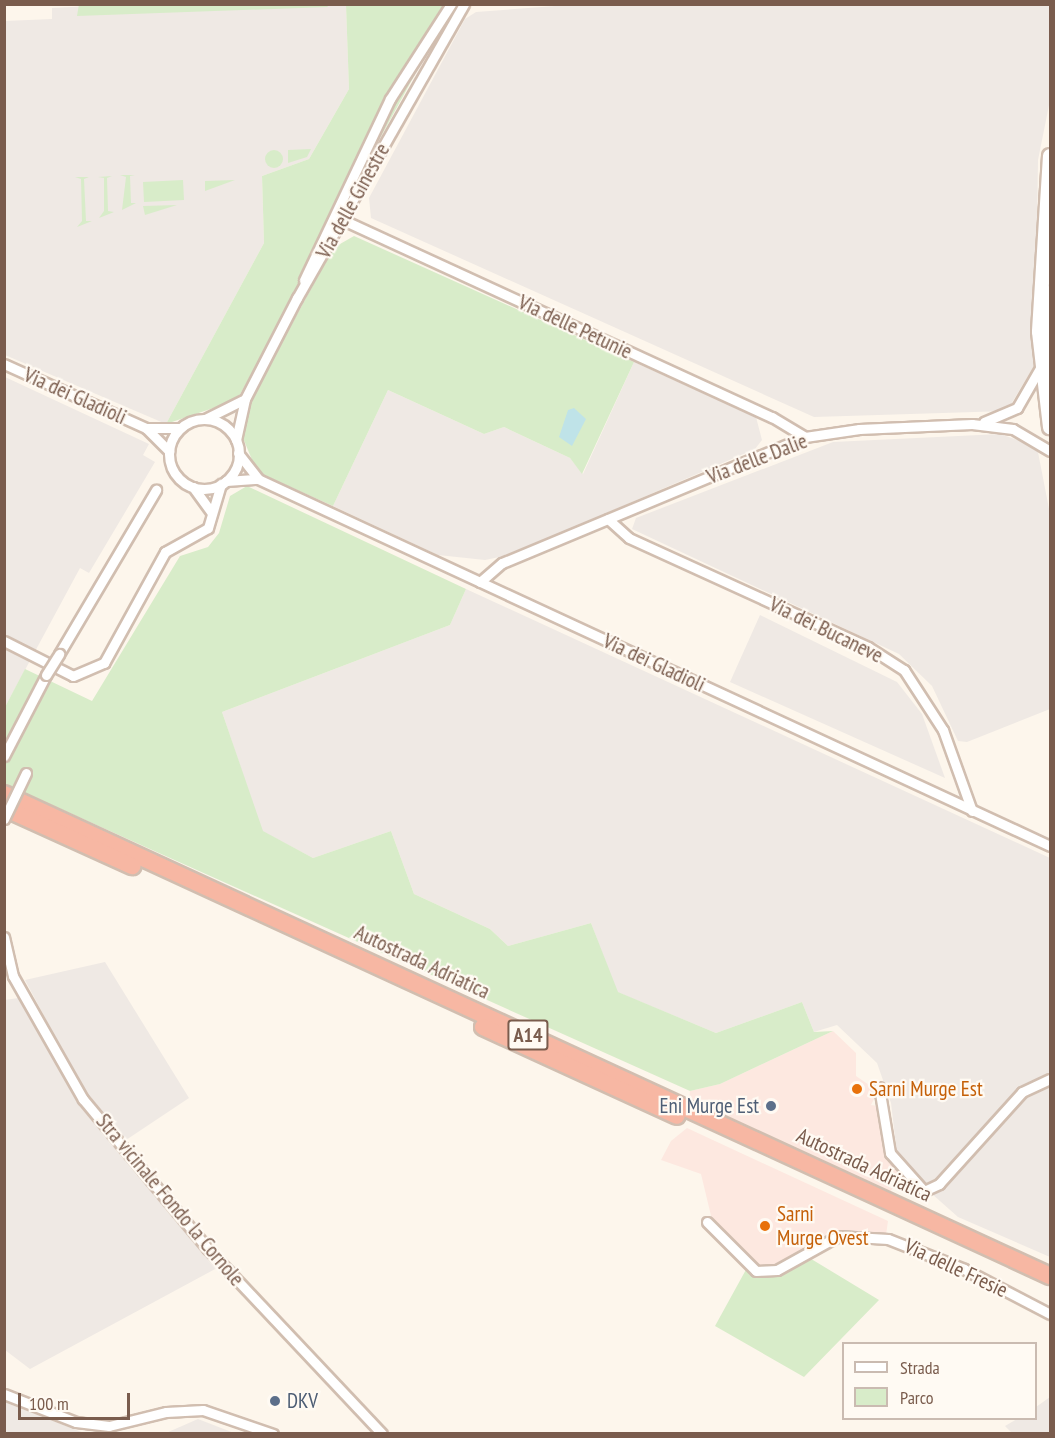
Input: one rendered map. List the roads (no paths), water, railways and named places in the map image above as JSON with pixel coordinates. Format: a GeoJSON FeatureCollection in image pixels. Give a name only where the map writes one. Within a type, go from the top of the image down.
{"type":"FeatureCollection","features":[{"type":"Feature","properties":{"kind":"highway","name":"Autostrada Adriatica"},"geometry":{"type":"LineString","coordinates":[[4,794],[1050,1276]]}},
{"type":"Feature","properties":{"kind":"highway","name":"Autostrada Adriatica"},"geometry":{"type":"LineString","coordinates":[[4,808],[1050,1288]]}},
{"type":"Feature","properties":{"kind":"main road"},"geometry":{"type":"LineString","coordinates":[[1050,156],[1045,372],[1050,427]]}},
{"type":"Feature","properties":{"kind":"main road"},"geometry":{"type":"LineString","coordinates":[[1045,372],[1050,289]]}},
{"type":"Feature","properties":{"kind":"street"},"geometry":{"type":"LineString","coordinates":[[297,298],[390,99],[451,4]]}},
{"type":"Feature","properties":{"kind":"street","name":"Via delle Ginestre"},"geometry":{"type":"LineString","coordinates":[[236,440],[245,399],[297,298],[464,4]]}},
{"type":"Feature","properties":{"kind":"street","name":"Via delle Petunie"},"geometry":{"type":"LineString","coordinates":[[343,220],[805,437]]}},
{"type":"Feature","properties":{"kind":"street","name":"Via dei Gladioli"},"geometry":{"type":"LineString","coordinates":[[4,364],[146,428],[169,451],[177,477],[193,487]]}},
{"type":"Feature","properties":{"kind":"street"},"geometry":{"type":"LineString","coordinates":[[972,424],[999,419],[1017,408],[1045,372]]}},
{"type":"Feature","properties":{"kind":"street"},"geometry":{"type":"LineString","coordinates":[[206,419],[245,399]]}},
{"type":"Feature","properties":{"kind":"street"},"geometry":{"type":"LineString","coordinates":[[206,419],[225,426],[236,440]]}},
{"type":"Feature","properties":{"kind":"street","name":"Via dei Gladioli"},"geometry":{"type":"LineString","coordinates":[[146,428],[180,428],[206,419]]}},
{"type":"Feature","properties":{"kind":"street","name":"Via delle Dalie"},"geometry":{"type":"LineString","coordinates":[[480,582],[502,563],[805,437],[859,429],[972,424],[1013,429],[1050,451]]}},
{"type":"Feature","properties":{"kind":"street"},"geometry":{"type":"LineString","coordinates":[[169,451],[180,428]]}},
{"type":"Feature","properties":{"kind":"street","name":"Via dei Gladioli"},"geometry":{"type":"LineString","coordinates":[[236,440],[238,453],[258,478],[1050,846]]}},
{"type":"Feature","properties":{"kind":"street"},"geometry":{"type":"LineString","coordinates":[[4,641],[61,670],[86,675],[104,663],[165,552],[199,537],[208,528],[211,512],[238,453]]}},
{"type":"Feature","properties":{"kind":"street"},"geometry":{"type":"LineString","coordinates":[[211,512],[193,487],[258,478]]}},
{"type":"Feature","properties":{"kind":"street"},"geometry":{"type":"LineString","coordinates":[[4,756],[58,654],[156,490]]}},
{"type":"Feature","properties":{"kind":"street","name":"Via dei Bucaneve"},"geometry":{"type":"LineString","coordinates":[[609,519],[629,538],[868,647],[904,670],[943,730],[972,811]]}},
{"type":"Feature","properties":{"kind":"street"},"geometry":{"type":"LineString","coordinates":[[4,819],[26,773]]}},
{"type":"Feature","properties":{"kind":"street","name":"Stra vicinale Fondo la Cornole"},"geometry":{"type":"LineString","coordinates":[[4,937],[13,976],[83,1099],[213,1255],[382,1434]]}},
{"type":"Feature","properties":{"kind":"street"},"geometry":{"type":"LineString","coordinates":[[4,963],[13,976]]}},
{"type":"Feature","properties":{"kind":"street"},"geometry":{"type":"LineString","coordinates":[[879,1087],[890,1153],[924,1191],[939,1184],[1022,1092],[1050,1079]]}},
{"type":"Feature","properties":{"kind":"street","name":"Via delle Fresie"},"geometry":{"type":"LineString","coordinates":[[707,1222],[756,1271],[777,1270],[838,1236],[888,1239],[964,1269],[1050,1314]]}},
{"type":"Feature","properties":{"kind":"street"},"geometry":{"type":"LineString","coordinates":[[4,1394],[76,1422],[109,1426],[166,1412],[203,1410],[273,1434]]}},
{"type":"Feature","properties":{"kind":"water"},"geometry":{"type":"Polygon","coordinates":[[[574,408],[586,419],[572,446],[559,437],[568,410],[574,408]]]}},
{"type":"Feature","properties":{"kind":"place","name":"Sarni Murge Est"},"geometry":{"type":"Point","coordinates":[857,1089]}},
{"type":"Feature","properties":{"kind":"place","name":"Eni Murge Est"},"geometry":{"type":"Point","coordinates":[771,1106]}},
{"type":"Feature","properties":{"kind":"place","name":"Sarni Murge Ovest"},"geometry":{"type":"Point","coordinates":[765,1226]}},
{"type":"Feature","properties":{"kind":"place","name":"DKV"},"geometry":{"type":"Point","coordinates":[275,1401]}}]}
